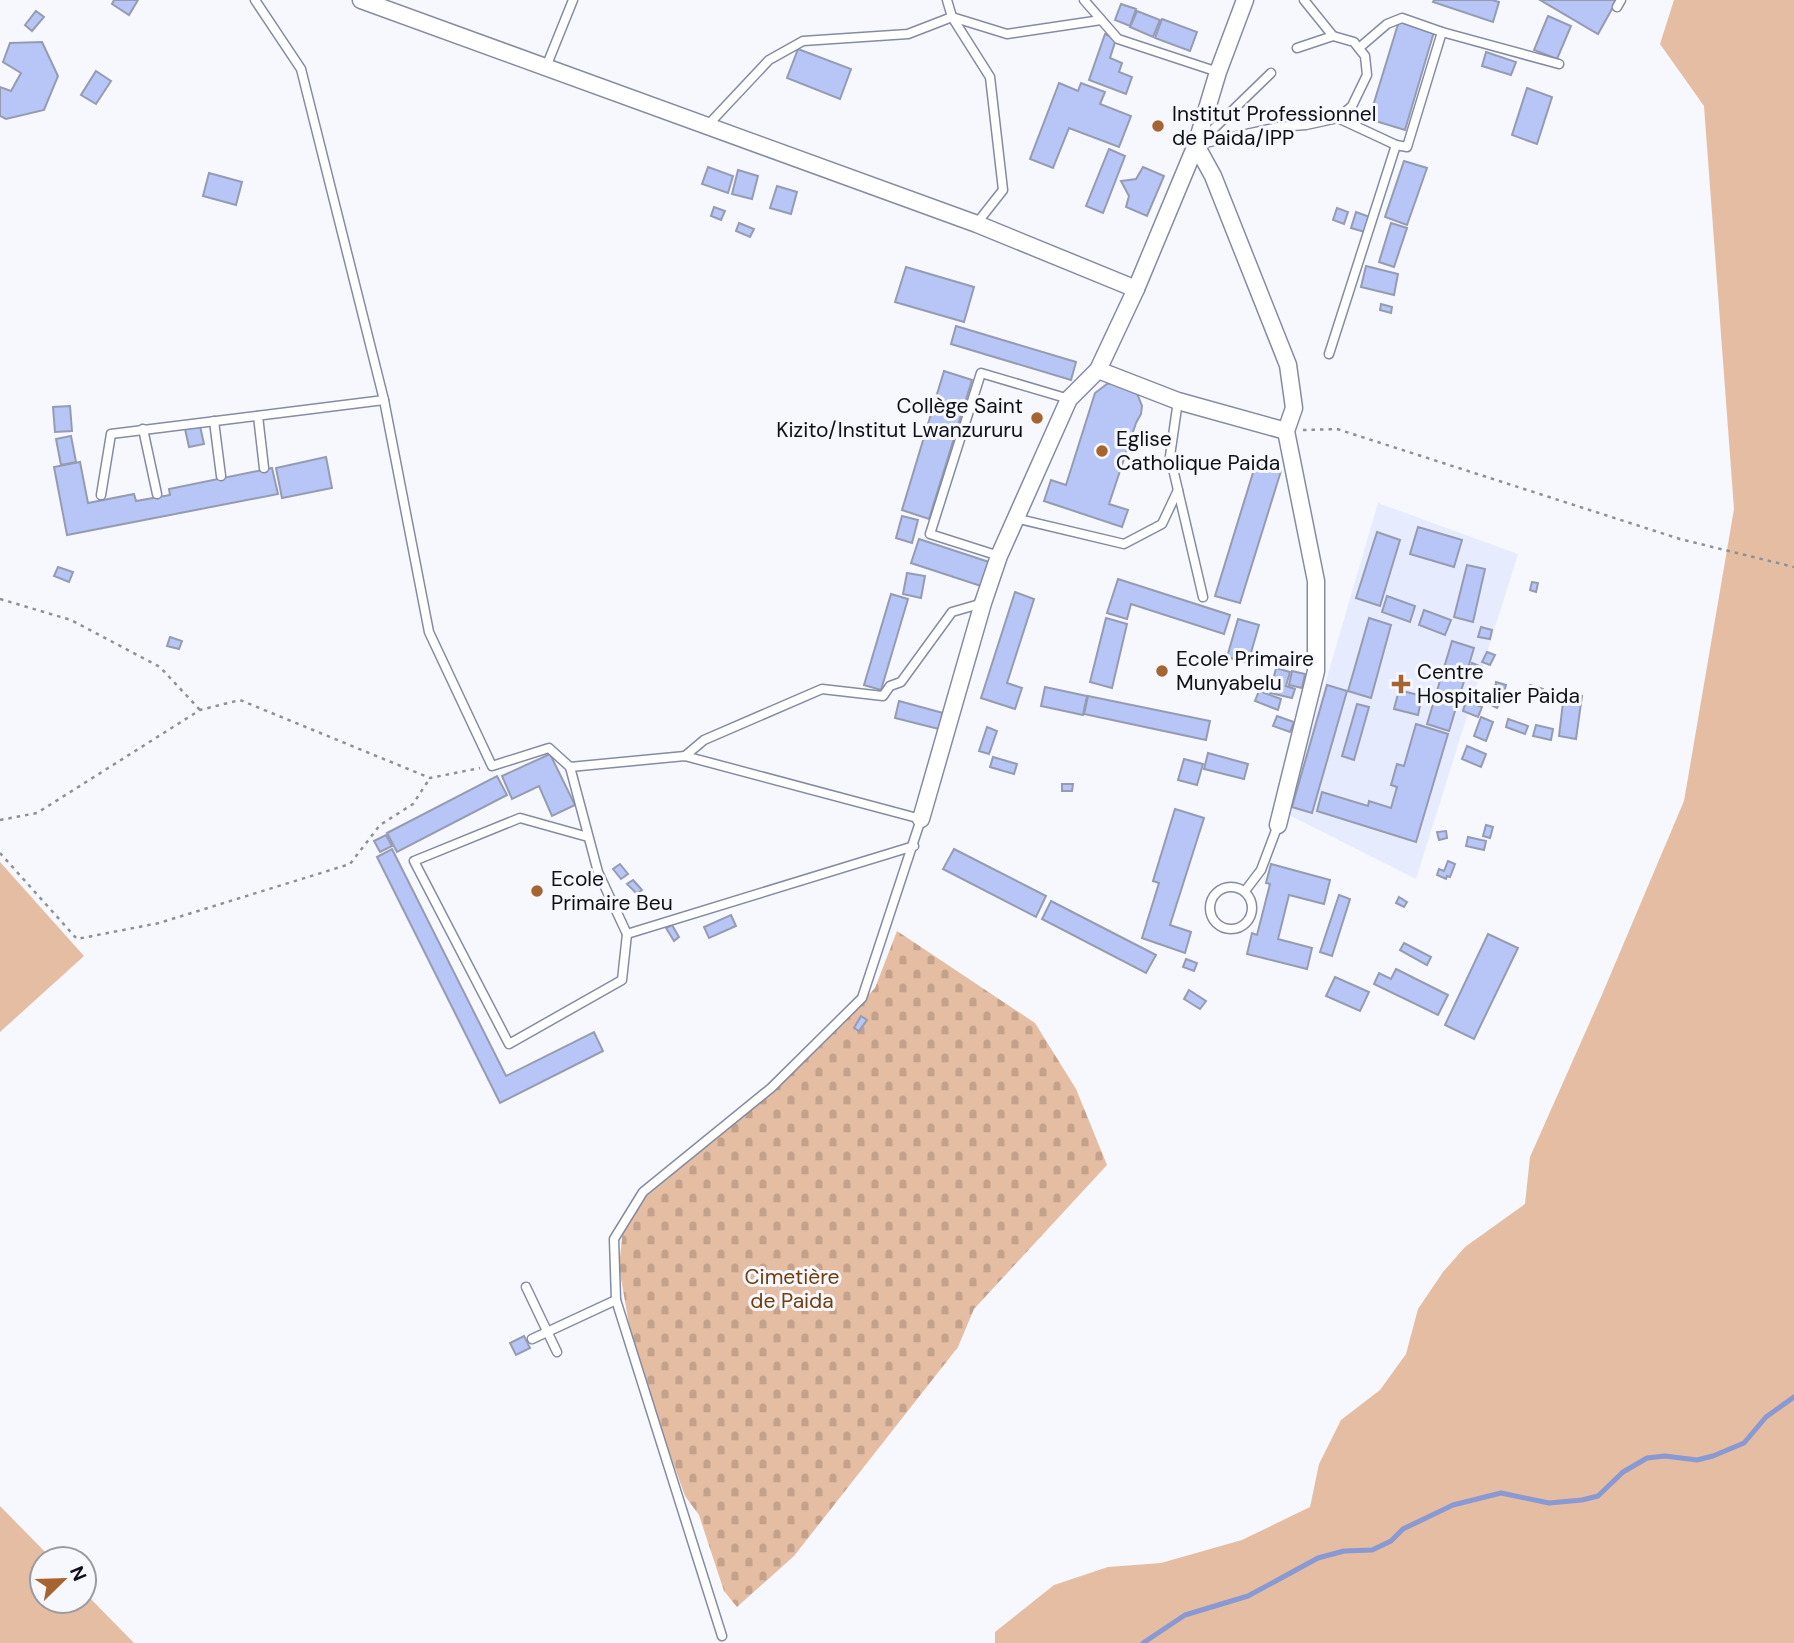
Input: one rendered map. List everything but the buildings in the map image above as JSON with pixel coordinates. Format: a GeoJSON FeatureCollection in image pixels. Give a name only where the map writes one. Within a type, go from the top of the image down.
{"type":"FeatureCollection","features":[{"type":"Feature","properties":{"kind":"street"},"geometry":{"type":"LineString","coordinates":[[361,0],[976,224],[1136,289]]}},
{"type":"Feature","properties":{"kind":"street"},"geometry":{"type":"LineString","coordinates":[[921,819],[999,556],[1069,399],[1098,370],[1136,289],[1196,145],[1218,72],[1245,0]]}},
{"type":"Feature","properties":{"kind":"street"},"geometry":{"type":"LineString","coordinates":[[1196,145],[1213,176],[1288,365],[1294,408],[1286,431],[1316,581],[1316,671],[1278,825]]}},
{"type":"Feature","properties":{"kind":"street"},"geometry":{"type":"LineString","coordinates":[[1098,370],[1178,401],[1286,431]]}},
{"type":"Feature","properties":{"kind":"lane"},"geometry":{"type":"LineString","coordinates":[[255,0],[302,69],[384,400],[429,632],[492,766],[549,748],[570,767],[598,872],[627,934],[622,980],[509,1044],[414,861],[520,818],[588,837]]}},
{"type":"Feature","properties":{"kind":"lane"},"geometry":{"type":"LineString","coordinates":[[546,67],[573,0]]}},
{"type":"Feature","properties":{"kind":"lane"},"geometry":{"type":"LineString","coordinates":[[947,0],[952,17],[990,77],[1003,190],[976,224]]}},
{"type":"Feature","properties":{"kind":"lane"},"geometry":{"type":"LineString","coordinates":[[1084,0],[1118,39],[1218,72]]}},
{"type":"Feature","properties":{"kind":"lane"},"geometry":{"type":"LineString","coordinates":[[1304,0],[1333,36]]}},
{"type":"Feature","properties":{"kind":"lane"},"geometry":{"type":"LineString","coordinates":[[707,126],[769,60],[803,41],[908,34],[952,17],[1007,34],[1101,20]]}},
{"type":"Feature","properties":{"kind":"lane"},"geometry":{"type":"LineString","coordinates":[[1359,48],[1387,24],[1402,18],[1442,32],[1559,64]]}},
{"type":"Feature","properties":{"kind":"lane"},"geometry":{"type":"LineString","coordinates":[[1338,118],[1396,145],[1408,147],[1442,32]]}},
{"type":"Feature","properties":{"kind":"lane"},"geometry":{"type":"LineString","coordinates":[[1196,145],[1278,127],[1307,125],[1338,118],[1352,106],[1367,75],[1365,57],[1354,42],[1333,36],[1297,48]]}},
{"type":"Feature","properties":{"kind":"lane"},"geometry":{"type":"LineString","coordinates":[[1196,145],[1270,73]]}},
{"type":"Feature","properties":{"kind":"lane"},"geometry":{"type":"LineString","coordinates":[[1329,354],[1396,145]]}},
{"type":"Feature","properties":{"kind":"lane"},"geometry":{"type":"LineString","coordinates":[[999,556],[930,534],[981,373],[1069,399]]}},
{"type":"Feature","properties":{"kind":"lane"},"geometry":{"type":"LineString","coordinates":[[102,495],[111,433],[384,400]]}},
{"type":"Feature","properties":{"kind":"lane"},"geometry":{"type":"LineString","coordinates":[[1178,401],[1170,456],[1203,597]]}},
{"type":"Feature","properties":{"kind":"lane"},"geometry":{"type":"LineString","coordinates":[[258,416],[264,467]]}},
{"type":"Feature","properties":{"kind":"lane"},"geometry":{"type":"LineString","coordinates":[[214,421],[221,476]]}},
{"type":"Feature","properties":{"kind":"lane"},"geometry":{"type":"LineString","coordinates":[[143,429],[157,494]]}},
{"type":"Feature","properties":{"kind":"lane"},"geometry":{"type":"LineString","coordinates":[[1015,517],[1124,544],[1162,524],[1178,490]]}},
{"type":"Feature","properties":{"kind":"lane"},"geometry":{"type":"LineString","coordinates":[[685,756],[704,740],[822,689],[883,696],[890,686],[901,682],[952,612],[983,603]]}},
{"type":"Feature","properties":{"kind":"lane"},"geometry":{"type":"LineString","coordinates":[[570,767],[685,756],[921,819],[862,998],[771,1088],[643,1192],[614,1239],[616,1300],[722,1636]]}},
{"type":"Feature","properties":{"kind":"lane"},"geometry":{"type":"LineString","coordinates":[[1245,891],[1261,870],[1278,825]]}},
{"type":"Feature","properties":{"kind":"lane"},"geometry":{"type":"LineString","coordinates":[[627,934],[914,846]]}},
{"type":"Feature","properties":{"kind":"lane"},"geometry":{"type":"LineString","coordinates":[[1233,886],[1245,891],[1252,902],[1252,915],[1244,926],[1230,929],[1218,925],[1210,913],[1211,900],[1220,889],[1233,886]]}},
{"type":"Feature","properties":{"kind":"lane"},"geometry":{"type":"LineString","coordinates":[[526,1287],[557,1352]]}},
{"type":"Feature","properties":{"kind":"lane"},"geometry":{"type":"LineString","coordinates":[[532,1339],[616,1300]]}},
{"type":"Feature","properties":{"kind":"path"},"geometry":{"type":"LineString","coordinates":[[1286,431],[1336,429],[1680,539],[1794,567]]}},
{"type":"Feature","properties":{"kind":"path"},"geometry":{"type":"LineString","coordinates":[[0,599],[71,620],[160,667],[200,710]]}},
{"type":"Feature","properties":{"kind":"path"},"geometry":{"type":"LineString","coordinates":[[0,820],[37,813],[200,710],[240,699],[430,778],[492,766]]}},
{"type":"Feature","properties":{"kind":"path"},"geometry":{"type":"LineString","coordinates":[[0,853],[77,939],[159,923],[349,864],[380,825],[413,804],[430,778]]}},
{"type":"Feature","properties":{"kind":"shaded area","name":"Centre Hospitalier Paida"},"geometry":{"type":"Polygon","coordinates":[[[1378,503],[1518,554],[1416,879],[1287,814],[1378,503]]]}},
{"type":"Feature","properties":{"kind":"green space"},"geometry":{"type":"Polygon","coordinates":[[[1674,0],[1794,0],[1794,1643],[995,1643],[995,1632],[1054,1585],[1108,1567],[1161,1563],[1242,1540],[1310,1507],[1319,1464],[1341,1420],[1380,1390],[1406,1354],[1418,1309],[1443,1272],[1465,1247],[1525,1204],[1530,1157],[1684,801],[1734,509],[1704,106],[1660,44],[1674,0]]]}},
{"type":"Feature","properties":{"kind":"green space"},"geometry":{"type":"Polygon","coordinates":[[[0,862],[84,956],[0,1032],[0,862]]]}},
{"type":"Feature","properties":{"kind":"green space","name":"Cimetière de Paida"},"geometry":{"type":"Polygon","coordinates":[[[897,931],[1035,1023],[1076,1089],[1107,1165],[974,1309],[958,1347],[794,1556],[737,1607],[724,1591],[699,1515],[685,1496],[660,1426],[629,1324],[619,1267],[623,1229],[645,1197],[820,1047],[875,988],[897,931]]]}},
{"type":"Feature","properties":{"kind":"green space"},"geometry":{"type":"Polygon","coordinates":[[[0,1506],[38,1545],[28,1545],[28,1615],[98,1615],[98,1606],[134,1643],[0,1643],[0,1506]]]}},
{"type":"Feature","properties":{"kind":"waterway"},"geometry":{"type":"LineString","coordinates":[[1143,1643],[1185,1615],[1248,1596],[1318,1558],[1344,1551],[1372,1550],[1391,1541],[1403,1529],[1453,1505],[1501,1493],[1549,1503],[1582,1500],[1598,1496],[1623,1472],[1647,1458],[1665,1456],[1697,1460],[1713,1456],[1744,1443],[1766,1417],[1794,1397]]}},
{"type":"Feature","properties":{"kind":"place","name":"Institut Professionnel de Paida/IPP"},"geometry":{"type":"Point","coordinates":[1158,126]}},
{"type":"Feature","properties":{"kind":"place","name":"Collège Saint Kizito/Institut Lwanzururu"},"geometry":{"type":"Point","coordinates":[1037,418]}},
{"type":"Feature","properties":{"kind":"place","name":"Eglise Catholique Paida"},"geometry":{"type":"Point","coordinates":[1102,451]}},
{"type":"Feature","properties":{"kind":"place","name":"Ecole Primaire Munyabelu"},"geometry":{"type":"Point","coordinates":[1162,671]}},
{"type":"Feature","properties":{"kind":"place","name":"Centre Hospitalier Paida"},"geometry":{"type":"Point","coordinates":[1401,684]}},
{"type":"Feature","properties":{"kind":"place","name":"Ecole Primaire Beu"},"geometry":{"type":"Point","coordinates":[537,891]}}]}
